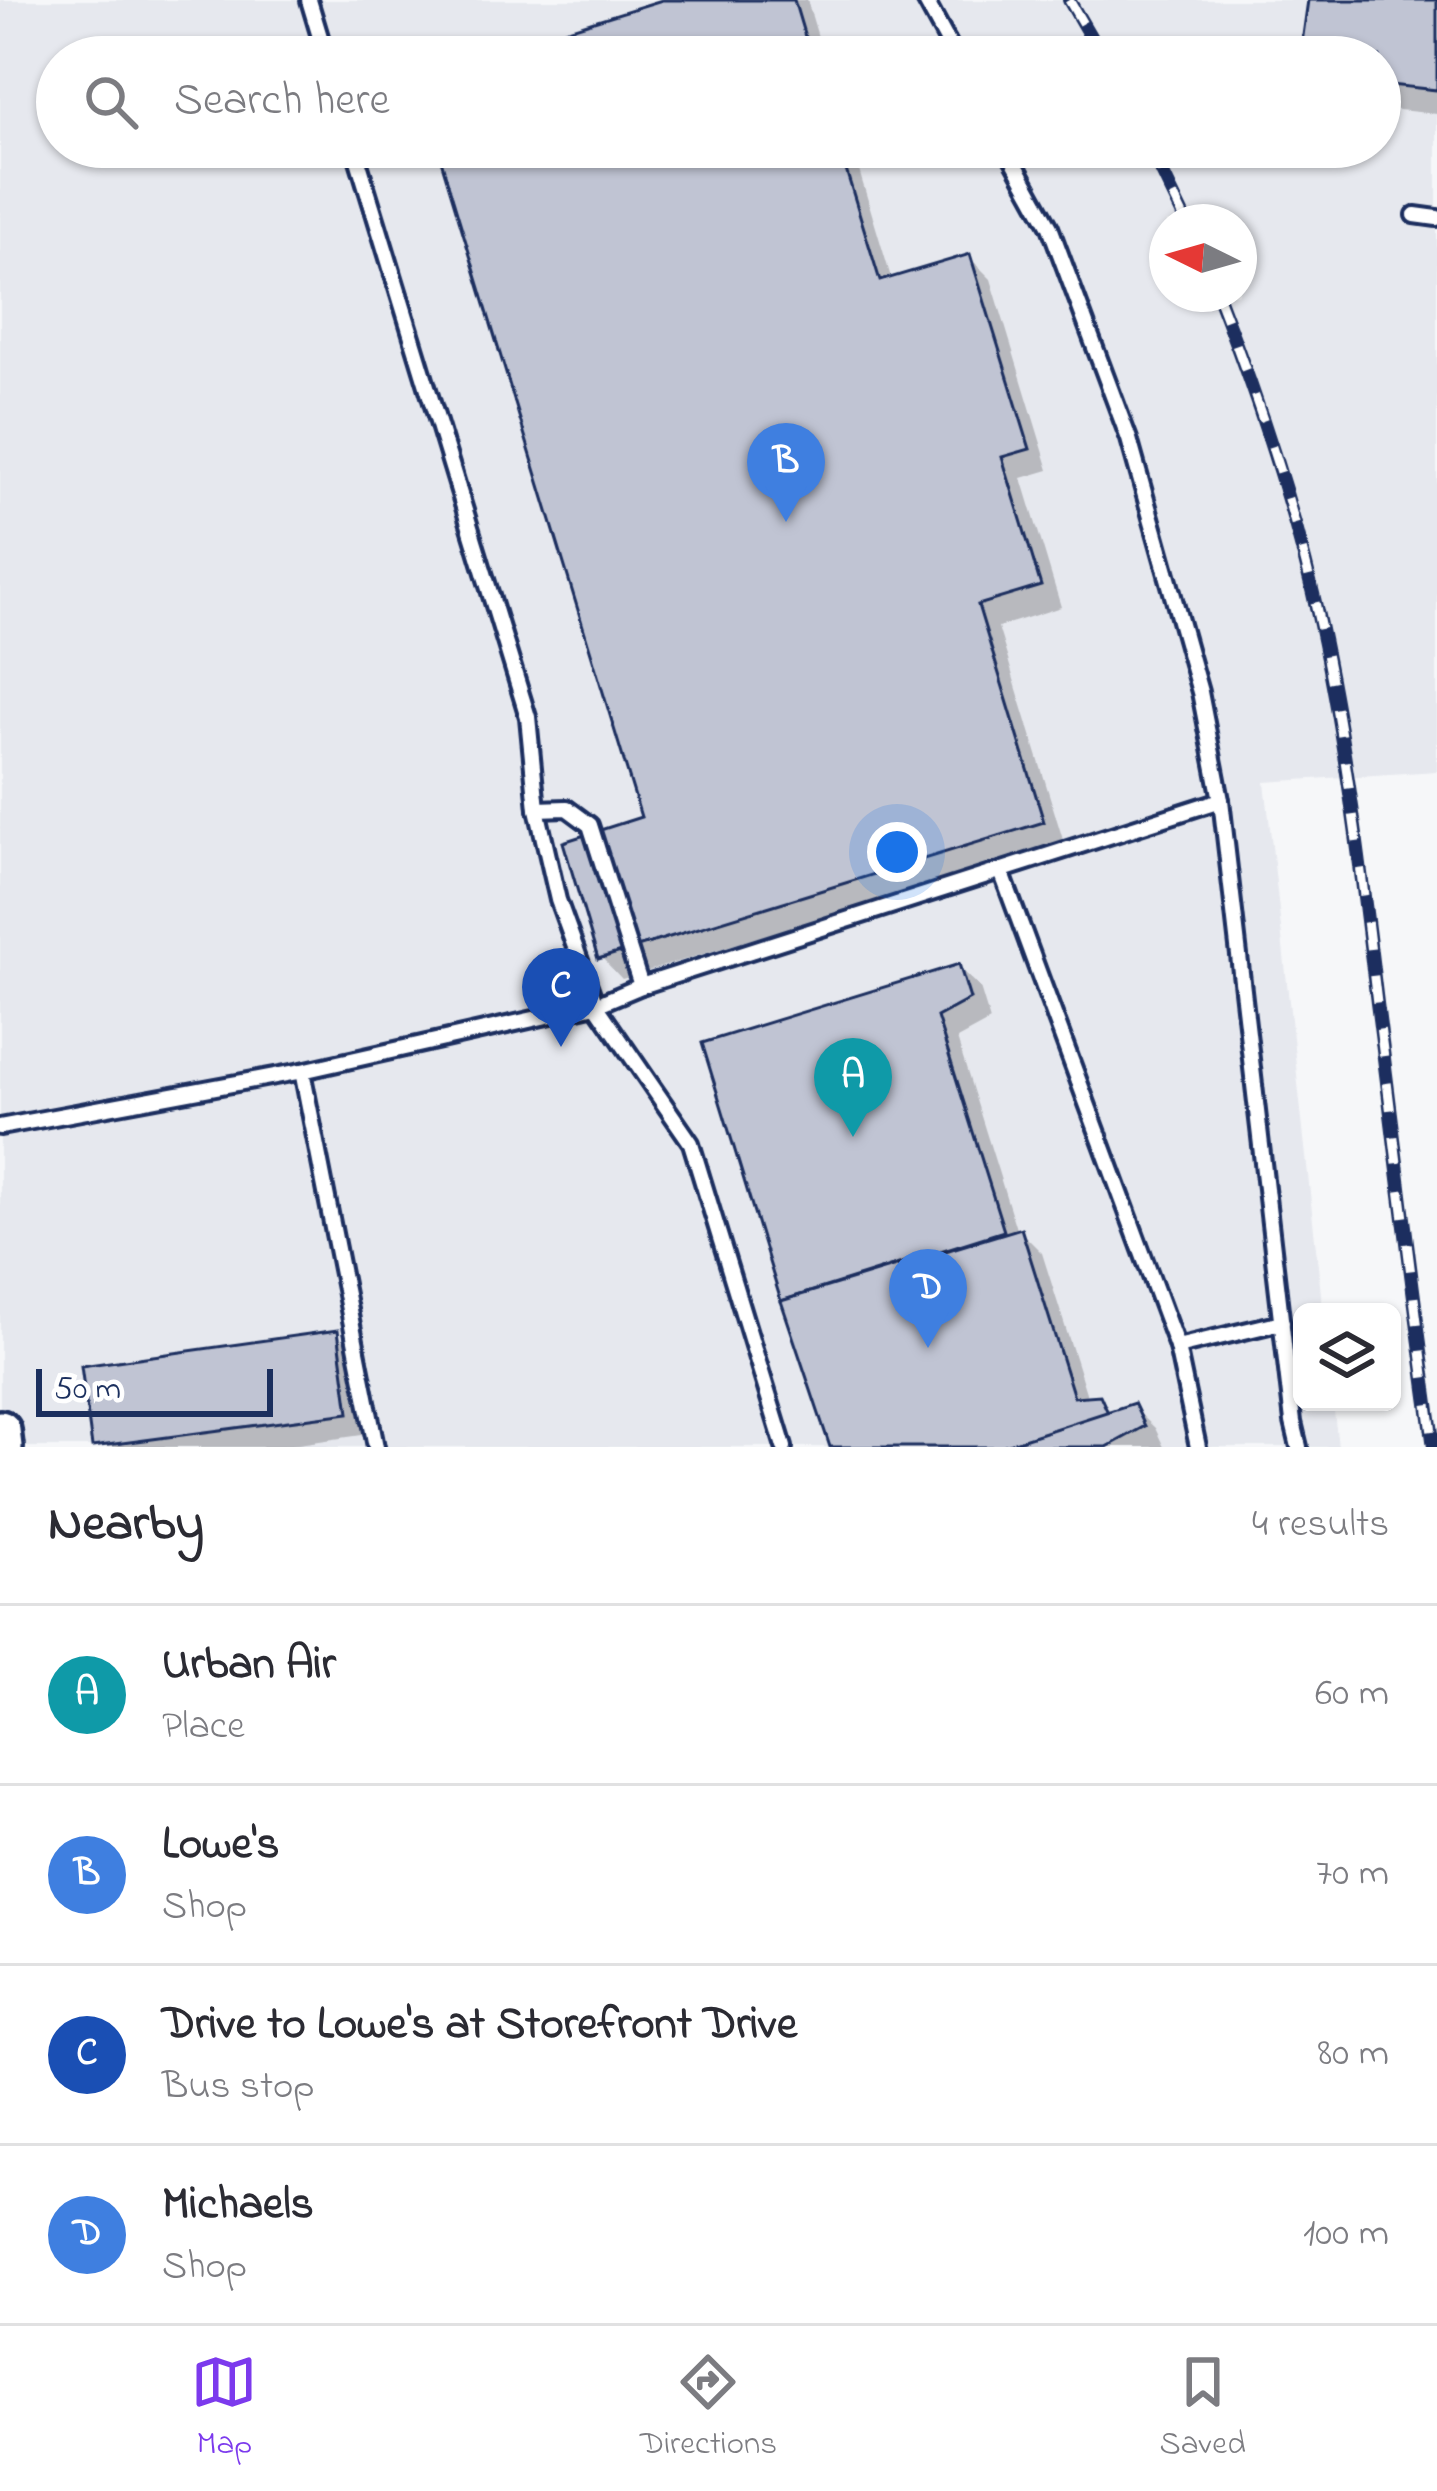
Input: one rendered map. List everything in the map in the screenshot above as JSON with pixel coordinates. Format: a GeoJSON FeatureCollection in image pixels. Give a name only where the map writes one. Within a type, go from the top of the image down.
{"type":"FeatureCollection","features":[{"type":"Feature","properties":{"kind":"street"},"geometry":{"type":"LineString","coordinates":[[0,1431],[2,1447]]}},
{"type":"Feature","properties":{"kind":"lane"},"geometry":{"type":"LineString","coordinates":[[309,0],[320,36]]}},
{"type":"Feature","properties":{"kind":"lane"},"geometry":{"type":"LineString","coordinates":[[925,0],[945,36]]}},
{"type":"Feature","properties":{"kind":"lane"},"geometry":{"type":"LineString","coordinates":[[360,168],[528,717],[537,809],[559,900],[596,1005],[691,1143],[784,1447]]}},
{"type":"Feature","properties":{"kind":"lane"},"geometry":{"type":"LineString","coordinates":[[1018,168],[1050,227],[1129,439],[1200,692],[1221,800],[1299,1447]]}},
{"type":"Feature","properties":{"kind":"lane"},"geometry":{"type":"LineString","coordinates":[[1415,215],[1437,218]]}},
{"type":"Feature","properties":{"kind":"lane"},"geometry":{"type":"LineString","coordinates":[[0,1127],[302,1071],[596,1005],[641,986],[1221,800]]}},
{"type":"Feature","properties":{"kind":"lane"},"geometry":{"type":"LineString","coordinates":[[537,809],[567,808],[590,825],[641,986]]}},
{"type":"Feature","properties":{"kind":"lane"},"geometry":{"type":"LineString","coordinates":[[1001,871],[1177,1347],[1198,1447]]}},
{"type":"Feature","properties":{"kind":"lane"},"geometry":{"type":"LineString","coordinates":[[302,1071],[376,1447]]}},
{"type":"Feature","properties":{"kind":"lane"},"geometry":{"type":"LineString","coordinates":[[1177,1347],[1282,1322]]}},
{"type":"Feature","properties":{"kind":"shaded area"},"geometry":{"type":"Polygon","coordinates":[[[0,0],[1437,0],[1437,771],[1265,782],[1322,1303],[1293,1303],[1293,1411],[1334,1411],[1338,1447],[0,1447],[0,0]]]}},
{"type":"Feature","properties":{"kind":"building"},"geometry":{"type":"Polygon","coordinates":[[[662,0],[794,0],[805,36],[545,36],[662,0]]]}},
{"type":"Feature","properties":{"kind":"building"},"geometry":{"type":"Polygon","coordinates":[[[1308,0],[1437,0],[1437,90],[1401,86],[1401,36],[1303,36],[1308,0]]]}},
{"type":"Feature","properties":{"kind":"building"},"geometry":{"type":"Polygon","coordinates":[[[443,168],[845,168],[880,281],[970,254],[1030,449],[1002,457],[1041,586],[978,605],[1044,822],[598,959],[563,842],[641,817],[443,168]]]}},
{"type":"Feature","properties":{"kind":"building"},"geometry":{"type":"Polygon","coordinates":[[[959,964],[970,999],[937,1017],[1004,1231],[781,1301],[702,1043],[959,964]]]}},
{"type":"Feature","properties":{"kind":"building"},"geometry":{"type":"Polygon","coordinates":[[[1021,1228],[1074,1397],[1100,1395],[1108,1413],[999,1447],[830,1447],[781,1301],[1021,1228]]]}},
{"type":"Feature","properties":{"kind":"building"},"geometry":{"type":"Polygon","coordinates":[[[338,1330],[349,1413],[92,1447],[81,1366],[338,1330]]]}},
{"type":"Feature","properties":{"kind":"building"},"geometry":{"type":"Polygon","coordinates":[[[1134,1403],[1145,1426],[1107,1447],[999,1447],[1134,1403]]]}},
{"type":"Feature","properties":{"kind":"railway"},"geometry":{"type":"LineString","coordinates":[[1069,0],[1090,36]]}},
{"type":"Feature","properties":{"kind":"railway"},"geometry":{"type":"LineString","coordinates":[[1160,168],[1177,204]]}},
{"type":"Feature","properties":{"kind":"railway"},"geometry":{"type":"LineString","coordinates":[[1224,312],[1288,499],[1330,672],[1359,861],[1434,1447]]}},
{"type":"Feature","properties":{"kind":"place","name":"Lowe's"},"geometry":{"type":"Point","coordinates":[786,522]}},
{"type":"Feature","properties":{"kind":"place","name":"Drive to Lowe's at Storefront Drive"},"geometry":{"type":"Point","coordinates":[561,1047]}},
{"type":"Feature","properties":{"kind":"place","name":"Urban Air"},"geometry":{"type":"Point","coordinates":[853,1137]}},
{"type":"Feature","properties":{"kind":"place","name":"Michaels"},"geometry":{"type":"Point","coordinates":[928,1348]}}]}
